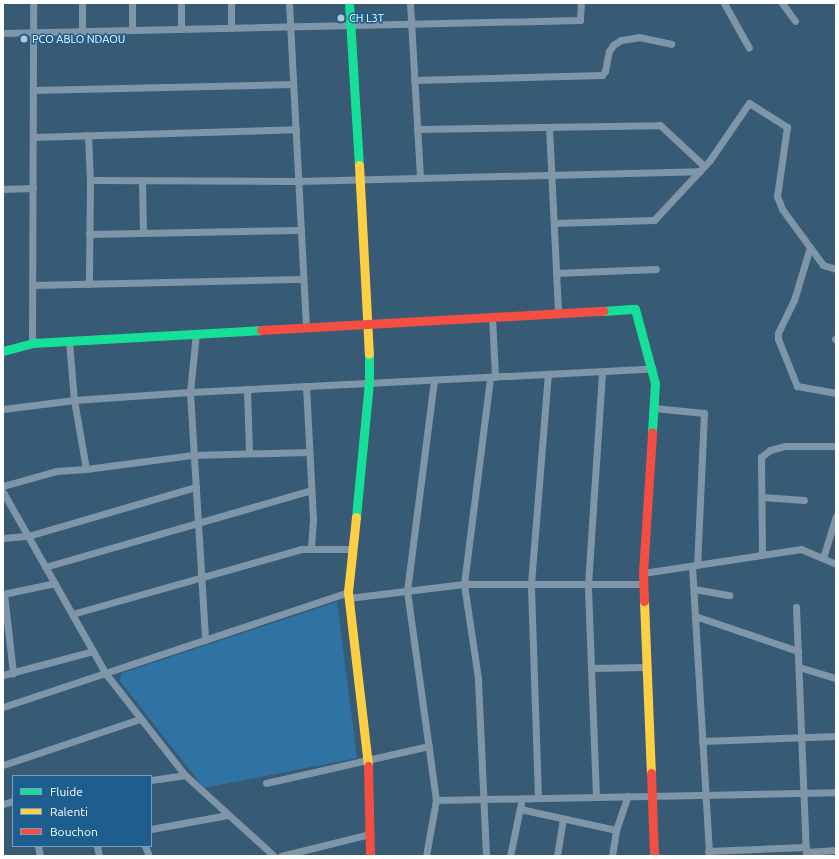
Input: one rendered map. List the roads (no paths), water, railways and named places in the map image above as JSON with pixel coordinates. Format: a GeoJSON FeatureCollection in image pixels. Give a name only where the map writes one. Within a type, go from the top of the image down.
{"type":"FeatureCollection","features":[{"type":"Feature","properties":{"kind":"street"},"geometry":{"type":"LineString","coordinates":[[32,343],[33,3]]}},
{"type":"Feature","properties":{"kind":"street"},"geometry":{"type":"LineString","coordinates":[[82,3],[82,31]]}},
{"type":"Feature","properties":{"kind":"street"},"geometry":{"type":"LineString","coordinates":[[132,3],[132,30]]}},
{"type":"Feature","properties":{"kind":"street"},"geometry":{"type":"LineString","coordinates":[[181,3],[181,29]]}},
{"type":"Feature","properties":{"kind":"street"},"geometry":{"type":"LineString","coordinates":[[231,3],[231,28]]}},
{"type":"Feature","properties":{"kind":"street"},"geometry":{"type":"LineString","coordinates":[[289,3],[306,327]]}},
{"type":"Feature","properties":{"kind":"street"},"geometry":{"type":"LineString","coordinates":[[349,3],[368,324],[369,383],[348,595],[368,759],[370,856]]}},
{"type":"Feature","properties":{"kind":"street"},"geometry":{"type":"LineString","coordinates":[[410,3],[420,178]]}},
{"type":"Feature","properties":{"kind":"street"},"geometry":{"type":"LineString","coordinates":[[3,33],[580,20],[581,3]]}},
{"type":"Feature","properties":{"kind":"street"},"geometry":{"type":"LineString","coordinates":[[724,3],[749,48]]}},
{"type":"Feature","properties":{"kind":"street"},"geometry":{"type":"LineString","coordinates":[[782,3],[795,21]]}},
{"type":"Feature","properties":{"kind":"street"},"geometry":{"type":"LineString","coordinates":[[414,80],[602,75],[605,71],[609,51],[613,45],[622,40],[639,37],[671,44]]}},
{"type":"Feature","properties":{"kind":"street"},"geometry":{"type":"LineString","coordinates":[[33,90],[293,84]]}},
{"type":"Feature","properties":{"kind":"street"},"geometry":{"type":"LineString","coordinates":[[554,223],[654,220],[702,168],[749,104],[787,127],[777,196],[782,209],[823,265],[836,269]]}},
{"type":"Feature","properties":{"kind":"street"},"geometry":{"type":"LineString","coordinates":[[417,129],[660,125],[702,168]]}},
{"type":"Feature","properties":{"kind":"street"},"geometry":{"type":"LineString","coordinates":[[549,127],[558,313]]}},
{"type":"Feature","properties":{"kind":"street"},"geometry":{"type":"LineString","coordinates":[[33,137],[296,129]]}},
{"type":"Feature","properties":{"kind":"street"},"geometry":{"type":"LineString","coordinates":[[88,135],[90,180],[89,284]]}},
{"type":"Feature","properties":{"kind":"street"},"geometry":{"type":"LineString","coordinates":[[90,180],[360,180],[552,175],[702,168]]}},
{"type":"Feature","properties":{"kind":"street"},"geometry":{"type":"LineString","coordinates":[[142,180],[143,233]]}},
{"type":"Feature","properties":{"kind":"street"},"geometry":{"type":"LineString","coordinates":[[3,189],[33,188]]}},
{"type":"Feature","properties":{"kind":"street"},"geometry":{"type":"LineString","coordinates":[[89,234],[301,230]]}},
{"type":"Feature","properties":{"kind":"street"},"geometry":{"type":"LineString","coordinates":[[810,247],[794,300],[778,333],[778,339],[796,386],[836,393]]}},
{"type":"Feature","properties":{"kind":"street"},"geometry":{"type":"LineString","coordinates":[[556,273],[656,269]]}},
{"type":"Feature","properties":{"kind":"street"},"geometry":{"type":"LineString","coordinates":[[33,285],[303,279]]}},
{"type":"Feature","properties":{"kind":"street"},"geometry":{"type":"LineString","coordinates":[[3,351],[32,343],[635,309],[655,383],[643,573],[654,856]]}},
{"type":"Feature","properties":{"kind":"street"},"geometry":{"type":"LineString","coordinates":[[486,856],[485,799],[478,678],[464,584],[493,377],[492,317]]}},
{"type":"Feature","properties":{"kind":"street"},"geometry":{"type":"LineString","coordinates":[[196,333],[190,392],[206,640]]}},
{"type":"Feature","properties":{"kind":"street"},"geometry":{"type":"LineString","coordinates":[[69,341],[74,400],[86,469]]}},
{"type":"Feature","properties":{"kind":"street"},"geometry":{"type":"LineString","coordinates":[[3,409],[74,400],[190,392],[652,369]]}},
{"type":"Feature","properties":{"kind":"street"},"geometry":{"type":"LineString","coordinates":[[596,797],[588,584],[602,372]]}},
{"type":"Feature","properties":{"kind":"street"},"geometry":{"type":"LineString","coordinates":[[538,798],[531,584],[548,374]]}},
{"type":"Feature","properties":{"kind":"street"},"geometry":{"type":"LineString","coordinates":[[426,856],[436,800],[407,591],[434,380]]}},
{"type":"Feature","properties":{"kind":"street"},"geometry":{"type":"LineString","coordinates":[[306,386],[313,519],[311,549]]}},
{"type":"Feature","properties":{"kind":"street"},"geometry":{"type":"LineString","coordinates":[[247,389],[250,453]]}},
{"type":"Feature","properties":{"kind":"street"},"geometry":{"type":"LineString","coordinates":[[654,408],[704,413],[694,589],[708,854],[836,850]]}},
{"type":"Feature","properties":{"kind":"street"},"geometry":{"type":"LineString","coordinates":[[762,555],[761,457],[770,450],[785,446],[836,446]]}},
{"type":"Feature","properties":{"kind":"street"},"geometry":{"type":"LineString","coordinates":[[3,486],[56,471],[86,469],[193,455],[309,452]]}},
{"type":"Feature","properties":{"kind":"street"},"geometry":{"type":"LineString","coordinates":[[3,538],[28,536],[196,487]]}},
{"type":"Feature","properties":{"kind":"street"},"geometry":{"type":"LineString","coordinates":[[45,567],[311,490]]}},
{"type":"Feature","properties":{"kind":"street"},"geometry":{"type":"LineString","coordinates":[[3,492],[106,674],[185,775],[274,856]]}},
{"type":"Feature","properties":{"kind":"street"},"geometry":{"type":"LineString","coordinates":[[762,497],[804,500]]}},
{"type":"Feature","properties":{"kind":"street"},"geometry":{"type":"LineString","coordinates":[[823,558],[836,516]]}},
{"type":"Feature","properties":{"kind":"street"},"geometry":{"type":"LineString","coordinates":[[72,614],[301,549],[352,549]]}},
{"type":"Feature","properties":{"kind":"street"},"geometry":{"type":"LineString","coordinates":[[643,573],[801,549],[836,564]]}},
{"type":"Feature","properties":{"kind":"street"},"geometry":{"type":"LineString","coordinates":[[13,672],[4,594],[55,583]]}},
{"type":"Feature","properties":{"kind":"street"},"geometry":{"type":"LineString","coordinates":[[3,708],[206,640],[348,595],[407,591],[464,584],[643,584]]}},
{"type":"Feature","properties":{"kind":"street"},"geometry":{"type":"LineString","coordinates":[[694,589],[729,595]]}},
{"type":"Feature","properties":{"kind":"street"},"geometry":{"type":"LineString","coordinates":[[796,607],[806,852]]}},
{"type":"Feature","properties":{"kind":"street"},"geometry":{"type":"LineString","coordinates":[[695,616],[798,651]]}},
{"type":"Feature","properties":{"kind":"street"},"geometry":{"type":"LineString","coordinates":[[3,675],[93,651]]}},
{"type":"Feature","properties":{"kind":"street"},"geometry":{"type":"LineString","coordinates":[[591,668],[646,667]]}},
{"type":"Feature","properties":{"kind":"street"},"geometry":{"type":"LineString","coordinates":[[799,667],[836,678]]}},
{"type":"Feature","properties":{"kind":"street"},"geometry":{"type":"LineString","coordinates":[[3,765],[140,719]]}},
{"type":"Feature","properties":{"kind":"street"},"geometry":{"type":"LineString","coordinates":[[702,741],[836,736]]}},
{"type":"Feature","properties":{"kind":"street"},"geometry":{"type":"LineString","coordinates":[[266,782],[429,746]]}},
{"type":"Feature","properties":{"kind":"street"},"geometry":{"type":"LineString","coordinates":[[152,780],[185,775]]}},
{"type":"Feature","properties":{"kind":"street"},"geometry":{"type":"LineString","coordinates":[[436,800],[836,792]]}},
{"type":"Feature","properties":{"kind":"street"},"geometry":{"type":"LineString","coordinates":[[612,856],[616,830],[628,796]]}},
{"type":"Feature","properties":{"kind":"street"},"geometry":{"type":"LineString","coordinates":[[510,856],[522,798]]}},
{"type":"Feature","properties":{"kind":"street"},"geometry":{"type":"LineString","coordinates":[[520,809],[616,830]]}},
{"type":"Feature","properties":{"kind":"street"},"geometry":{"type":"LineString","coordinates":[[152,829],[228,815]]}},
{"type":"Feature","properties":{"kind":"street"},"geometry":{"type":"LineString","coordinates":[[557,856],[562,818]]}},
{"type":"Feature","properties":{"kind":"street"},"geometry":{"type":"LineString","coordinates":[[281,856],[370,834]]}},
{"type":"Feature","properties":{"kind":"place","name":"CH L3T"},"geometry":{"type":"Point","coordinates":[341,18]}},
{"type":"Feature","properties":{"kind":"place","name":"PCO ABLO NDAOU"},"geometry":{"type":"Point","coordinates":[24,39]}}]}
